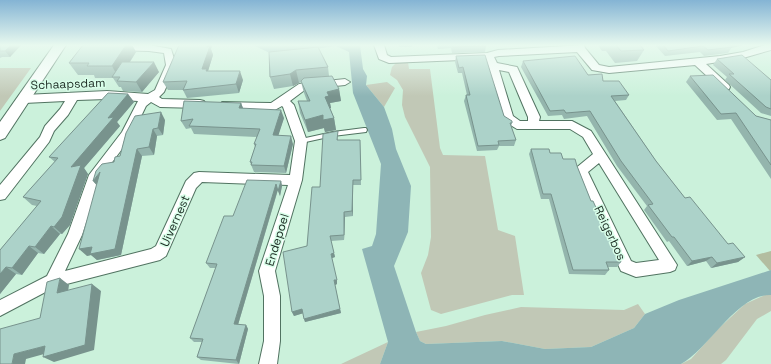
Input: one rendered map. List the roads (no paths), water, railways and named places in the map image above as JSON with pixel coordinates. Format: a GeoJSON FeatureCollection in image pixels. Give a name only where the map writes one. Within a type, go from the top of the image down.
{"type":"FeatureCollection","features":[{"type":"Feature","properties":{"kind":"street"},"geometry":{"type":"LineString","coordinates":[[0,134],[49,62]]}},
{"type":"Feature","properties":{"kind":"street"},"geometry":{"type":"LineString","coordinates":[[52,281],[75,235],[95,175],[126,134],[141,104],[159,92],[171,65],[170,62]]}},
{"type":"Feature","properties":{"kind":"street","name":"Reigerbos"},"geometry":{"type":"LineString","coordinates":[[491,62],[508,118],[517,125],[572,125],[587,134],[617,180],[670,265],[636,270],[626,266],[581,171],[600,154]]}},
{"type":"Feature","properties":{"kind":"street"},"geometry":{"type":"LineString","coordinates":[[591,62],[596,68],[609,70],[687,62]]}},
{"type":"Feature","properties":{"kind":"street"},"geometry":{"type":"LineString","coordinates":[[698,62],[734,96]]}},
{"type":"Feature","properties":{"kind":"street"},"geometry":{"type":"LineString","coordinates":[[493,66],[513,69],[534,117],[533,125]]}},
{"type":"Feature","properties":{"kind":"street","name":"Schaapsdam"},"geometry":{"type":"LineString","coordinates":[[24,99],[107,95],[152,98],[160,103],[273,107],[303,86],[345,82]]}},
{"type":"Feature","properties":{"kind":"street"},"geometry":{"type":"LineString","coordinates":[[0,195],[45,139],[49,129],[64,112],[74,97]]}},
{"type":"Feature","properties":{"kind":"street","name":"Endepoel"},"geometry":{"type":"LineString","coordinates":[[268,364],[272,340],[272,296],[267,271],[296,180],[300,141],[288,105],[282,100]]}},
{"type":"Feature","properties":{"kind":"street","name":"Uivernest"},"geometry":{"type":"LineString","coordinates":[[0,308],[52,281],[155,255],[161,251],[191,185],[199,177],[296,180]]}},
{"type":"Feature","properties":{"kind":"lane"},"geometry":{"type":"LineString","coordinates":[[300,141],[332,134],[364,130]]}},
{"type":"Feature","properties":{"kind":"water"},"geometry":{"type":"Polygon","coordinates":[[[350,62],[362,62],[363,69],[367,76],[366,85],[384,107],[392,129],[396,149],[411,186],[408,232],[394,266],[416,332],[420,341],[426,344],[502,341],[545,349],[591,347],[634,328],[645,314],[679,300],[771,270],[771,295],[759,297],[747,303],[735,312],[692,357],[681,364],[380,364],[388,342],[362,249],[372,246],[376,234],[381,164],[353,93],[350,62]]]}}]}
